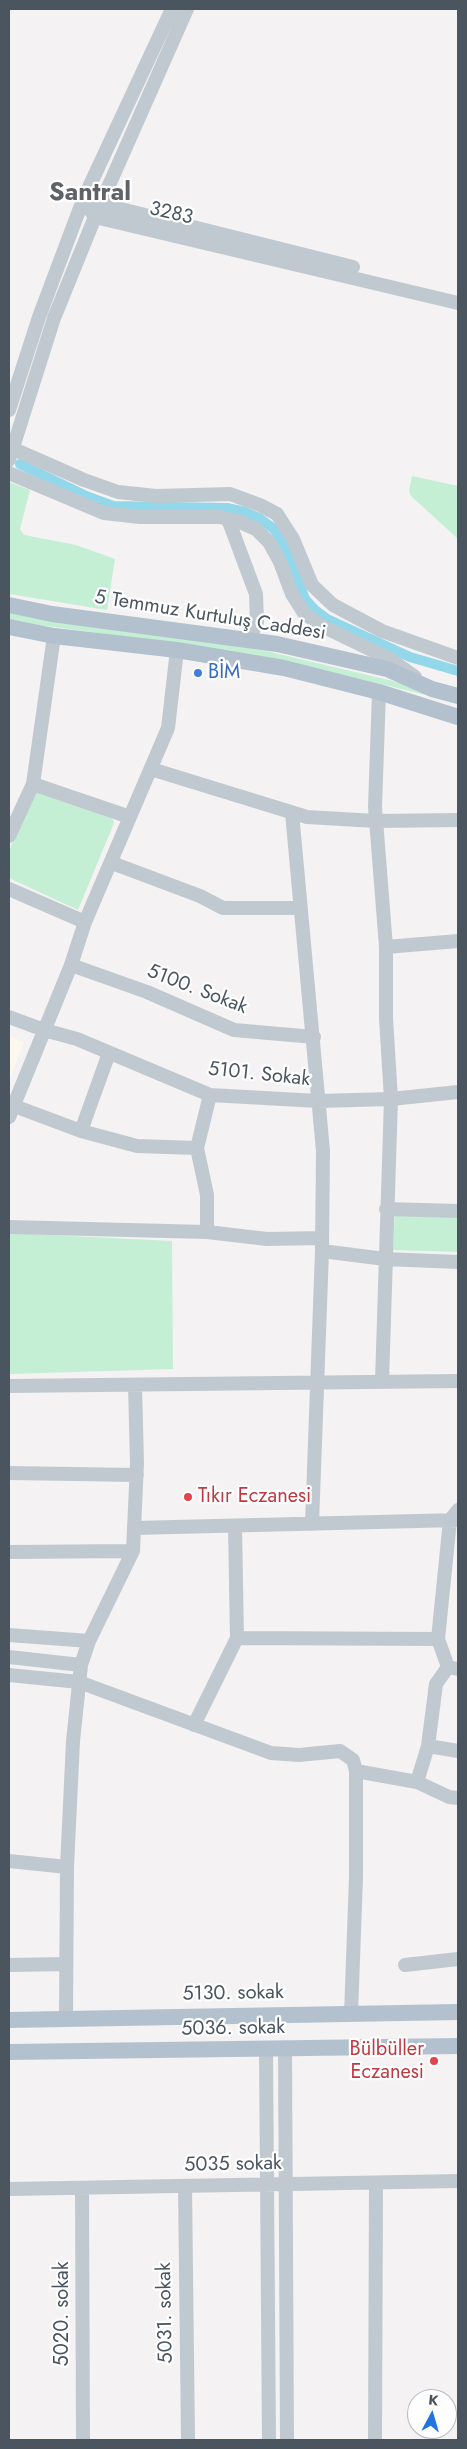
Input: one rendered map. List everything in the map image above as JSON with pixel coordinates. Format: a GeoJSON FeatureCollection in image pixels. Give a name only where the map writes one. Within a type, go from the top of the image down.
{"type":"FeatureCollection","features":[{"type":"Feature","properties":{"kind":"main road","name":"5 Temmuz Kurtuluş Caddesi"},"geometry":{"type":"LineString","coordinates":[[13,604],[249,640],[387,669],[432,689],[458,696]]}},
{"type":"Feature","properties":{"kind":"main road","name":"5 Temmuz Kurtuluş Caddesi"},"geometry":{"type":"LineString","coordinates":[[9,628],[54,636],[177,650],[284,668],[379,692],[458,717]]}},
{"type":"Feature","properties":{"kind":"main road","name":"5130. sokak"},"geometry":{"type":"LineString","coordinates":[[9,2020],[458,2012]]}},
{"type":"Feature","properties":{"kind":"main road","name":"5036. sokak"},"geometry":{"type":"LineString","coordinates":[[9,2052],[285,2050],[458,2046]]}},
{"type":"Feature","properties":{"kind":"street"},"geometry":{"type":"LineString","coordinates":[[9,410],[39,316],[83,200],[172,9]]}},
{"type":"Feature","properties":{"kind":"street"},"geometry":{"type":"LineString","coordinates":[[187,9],[98,211],[54,318],[10,452],[118,492],[156,496],[230,494],[260,505],[277,514],[293,539],[312,585],[333,605],[382,631],[458,658]]}},
{"type":"Feature","properties":{"kind":"street","name":"3283"},"geometry":{"type":"LineString","coordinates":[[83,200],[98,211],[458,302]]}},
{"type":"Feature","properties":{"kind":"street","name":"3283"},"geometry":{"type":"LineString","coordinates":[[98,211],[458,293]]}},
{"type":"Feature","properties":{"kind":"street"},"geometry":{"type":"LineString","coordinates":[[9,473],[104,513],[140,517],[238,520],[256,529],[269,542],[280,562],[292,594],[304,613],[320,625],[390,659],[432,689]]}},
{"type":"Feature","properties":{"kind":"street"},"geometry":{"type":"LineString","coordinates":[[228,519],[256,594],[257,622],[249,640]]}},
{"type":"Feature","properties":{"kind":"street"},"geometry":{"type":"LineString","coordinates":[[9,836],[33,784],[54,636]]}},
{"type":"Feature","properties":{"kind":"street"},"geometry":{"type":"LineString","coordinates":[[177,650],[168,728],[85,922],[70,965],[11,1109],[137,1146],[197,1148]]}},
{"type":"Feature","properties":{"kind":"street"},"geometry":{"type":"LineString","coordinates":[[379,692],[376,821],[386,948],[386,1018],[391,1099],[382,1381]]}},
{"type":"Feature","properties":{"kind":"street"},"geometry":{"type":"LineString","coordinates":[[151,769],[308,817],[376,821],[458,820]]}},
{"type":"Feature","properties":{"kind":"street"},"geometry":{"type":"LineString","coordinates":[[33,784],[130,817]]}},
{"type":"Feature","properties":{"kind":"street"},"geometry":{"type":"LineString","coordinates":[[292,813],[299,908],[314,1038],[323,1151],[312,1524]]}},
{"type":"Feature","properties":{"kind":"street"},"geometry":{"type":"LineString","coordinates":[[112,862],[200,896],[223,908],[299,908]]}},
{"type":"Feature","properties":{"kind":"street"},"geometry":{"type":"LineString","coordinates":[[9,889],[85,922]]}},
{"type":"Feature","properties":{"kind":"street"},"geometry":{"type":"LineString","coordinates":[[386,948],[458,941]]}},
{"type":"Feature","properties":{"kind":"street","name":"5100. Sokak"},"geometry":{"type":"LineString","coordinates":[[70,965],[147,992],[234,1030],[314,1038]]}},
{"type":"Feature","properties":{"kind":"street","name":"5101. Sokak"},"geometry":{"type":"LineString","coordinates":[[9,1017],[44,1030],[77,1039],[210,1094],[318,1101],[391,1099],[458,1092]]}},
{"type":"Feature","properties":{"kind":"street"},"geometry":{"type":"LineString","coordinates":[[81,1131],[109,1053]]}},
{"type":"Feature","properties":{"kind":"street"},"geometry":{"type":"LineString","coordinates":[[207,1232],[207,1195],[197,1148],[210,1094]]}},
{"type":"Feature","properties":{"kind":"street"},"geometry":{"type":"LineString","coordinates":[[386,1209],[458,1211]]}},
{"type":"Feature","properties":{"kind":"street"},"geometry":{"type":"LineString","coordinates":[[9,1227],[207,1232],[321,1245],[385,1259],[458,1262]]}},
{"type":"Feature","properties":{"kind":"street"},"geometry":{"type":"LineString","coordinates":[[9,1386],[458,1381]]}},
{"type":"Feature","properties":{"kind":"street"},"geometry":{"type":"LineString","coordinates":[[66,2018],[68,1867],[73,1741],[81,1665],[89,1641],[133,1551],[136,1475],[136,1384]]}},
{"type":"Feature","properties":{"kind":"street"},"geometry":{"type":"LineString","coordinates":[[9,1474],[136,1475]]}},
{"type":"Feature","properties":{"kind":"street"},"geometry":{"type":"LineString","coordinates":[[134,1528],[312,1524],[455,1517],[438,1639],[453,1668],[436,1684],[428,1746],[417,1782]]}},
{"type":"Feature","properties":{"kind":"street"},"geometry":{"type":"LineString","coordinates":[[194,1725],[237,1638],[234,1526]]}},
{"type":"Feature","properties":{"kind":"street"},"geometry":{"type":"LineString","coordinates":[[9,1552],[133,1551]]}},
{"type":"Feature","properties":{"kind":"street"},"geometry":{"type":"LineString","coordinates":[[9,1635],[89,1641]]}},
{"type":"Feature","properties":{"kind":"street"},"geometry":{"type":"LineString","coordinates":[[237,1638],[438,1639]]}},
{"type":"Feature","properties":{"kind":"street"},"geometry":{"type":"LineString","coordinates":[[9,1657],[81,1665]]}},
{"type":"Feature","properties":{"kind":"street"},"geometry":{"type":"LineString","coordinates":[[9,1676],[80,1682],[271,1753],[299,1755],[340,1751],[353,1760],[356,1770],[356,1877],[351,2014]]}},
{"type":"Feature","properties":{"kind":"street"},"geometry":{"type":"LineString","coordinates":[[428,1746],[458,1751]]}},
{"type":"Feature","properties":{"kind":"street"},"geometry":{"type":"LineString","coordinates":[[356,1770],[417,1782],[449,1797],[458,1798]]}},
{"type":"Feature","properties":{"kind":"street"},"geometry":{"type":"LineString","coordinates":[[9,1861],[68,1867]]}},
{"type":"Feature","properties":{"kind":"street"},"geometry":{"type":"LineString","coordinates":[[405,1965],[458,1959]]}},
{"type":"Feature","properties":{"kind":"street"},"geometry":{"type":"LineString","coordinates":[[9,1965],[66,1964]]}},
{"type":"Feature","properties":{"kind":"street"},"geometry":{"type":"LineString","coordinates":[[266,2050],[269,2440]]}},
{"type":"Feature","properties":{"kind":"street"},"geometry":{"type":"LineString","coordinates":[[285,2050],[288,2440]]}},
{"type":"Feature","properties":{"kind":"street","name":"5035 sokak"},"geometry":{"type":"LineString","coordinates":[[9,2189],[458,2181]]}},
{"type":"Feature","properties":{"kind":"street"},"geometry":{"type":"LineString","coordinates":[[375,2440],[376,2183]]}},
{"type":"Feature","properties":{"kind":"street","name":"5031. sokak"},"geometry":{"type":"LineString","coordinates":[[185,2186],[188,2440]]}},
{"type":"Feature","properties":{"kind":"street","name":"5020. sokak"},"geometry":{"type":"LineString","coordinates":[[82,2188],[84,2440]]}},
{"type":"Feature","properties":{"kind":"shaded area"},"geometry":{"type":"Polygon","coordinates":[[[9,1036],[24,1042],[9,1080],[9,1036]]]}},
{"type":"Feature","properties":{"kind":"green space"},"geometry":{"type":"Polygon","coordinates":[[[412,476],[458,486],[457,538],[411,496],[409,491],[412,476]]]}},
{"type":"Feature","properties":{"kind":"green space"},"geometry":{"type":"Polygon","coordinates":[[[9,482],[30,490],[20,529],[24,535],[76,545],[115,559],[107,610],[9,594],[9,482]]]}},
{"type":"Feature","properties":{"kind":"green space"},"geometry":{"type":"Polygon","coordinates":[[[9,611],[266,651],[431,690],[430,696],[348,676],[158,641],[9,621],[9,611]]]}},
{"type":"Feature","properties":{"kind":"green space"},"geometry":{"type":"Polygon","coordinates":[[[36,789],[109,815],[113,820],[114,823],[78,910],[9,878],[9,851],[32,791],[36,789]]]}},
{"type":"Feature","properties":{"kind":"green space"},"geometry":{"type":"Polygon","coordinates":[[[395,1211],[458,1214],[458,1252],[393,1250],[395,1211]]]}},
{"type":"Feature","properties":{"kind":"green space"},"geometry":{"type":"Polygon","coordinates":[[[9,1233],[172,1241],[173,1369],[9,1374],[9,1233]]]}},
{"type":"Feature","properties":{"kind":"waterway"},"geometry":{"type":"LineString","coordinates":[[20,464],[86,496],[113,506],[227,508],[245,512],[259,518],[274,529],[286,549],[305,599],[315,610],[327,619],[410,657],[458,671]]}},
{"type":"Feature","properties":{"kind":"place","name":"BİM"},"geometry":{"type":"Point","coordinates":[198,673]}},
{"type":"Feature","properties":{"kind":"place","name":"Tıkır Eczanesi"},"geometry":{"type":"Point","coordinates":[188,1497]}},
{"type":"Feature","properties":{"kind":"place","name":"Bülbüller Eczanesi"},"geometry":{"type":"Point","coordinates":[434,2061]}},
{"type":"Feature","properties":{"kind":"district","name":"Santral"},"geometry":{"type":"Point","coordinates":[90,194]}}]}
